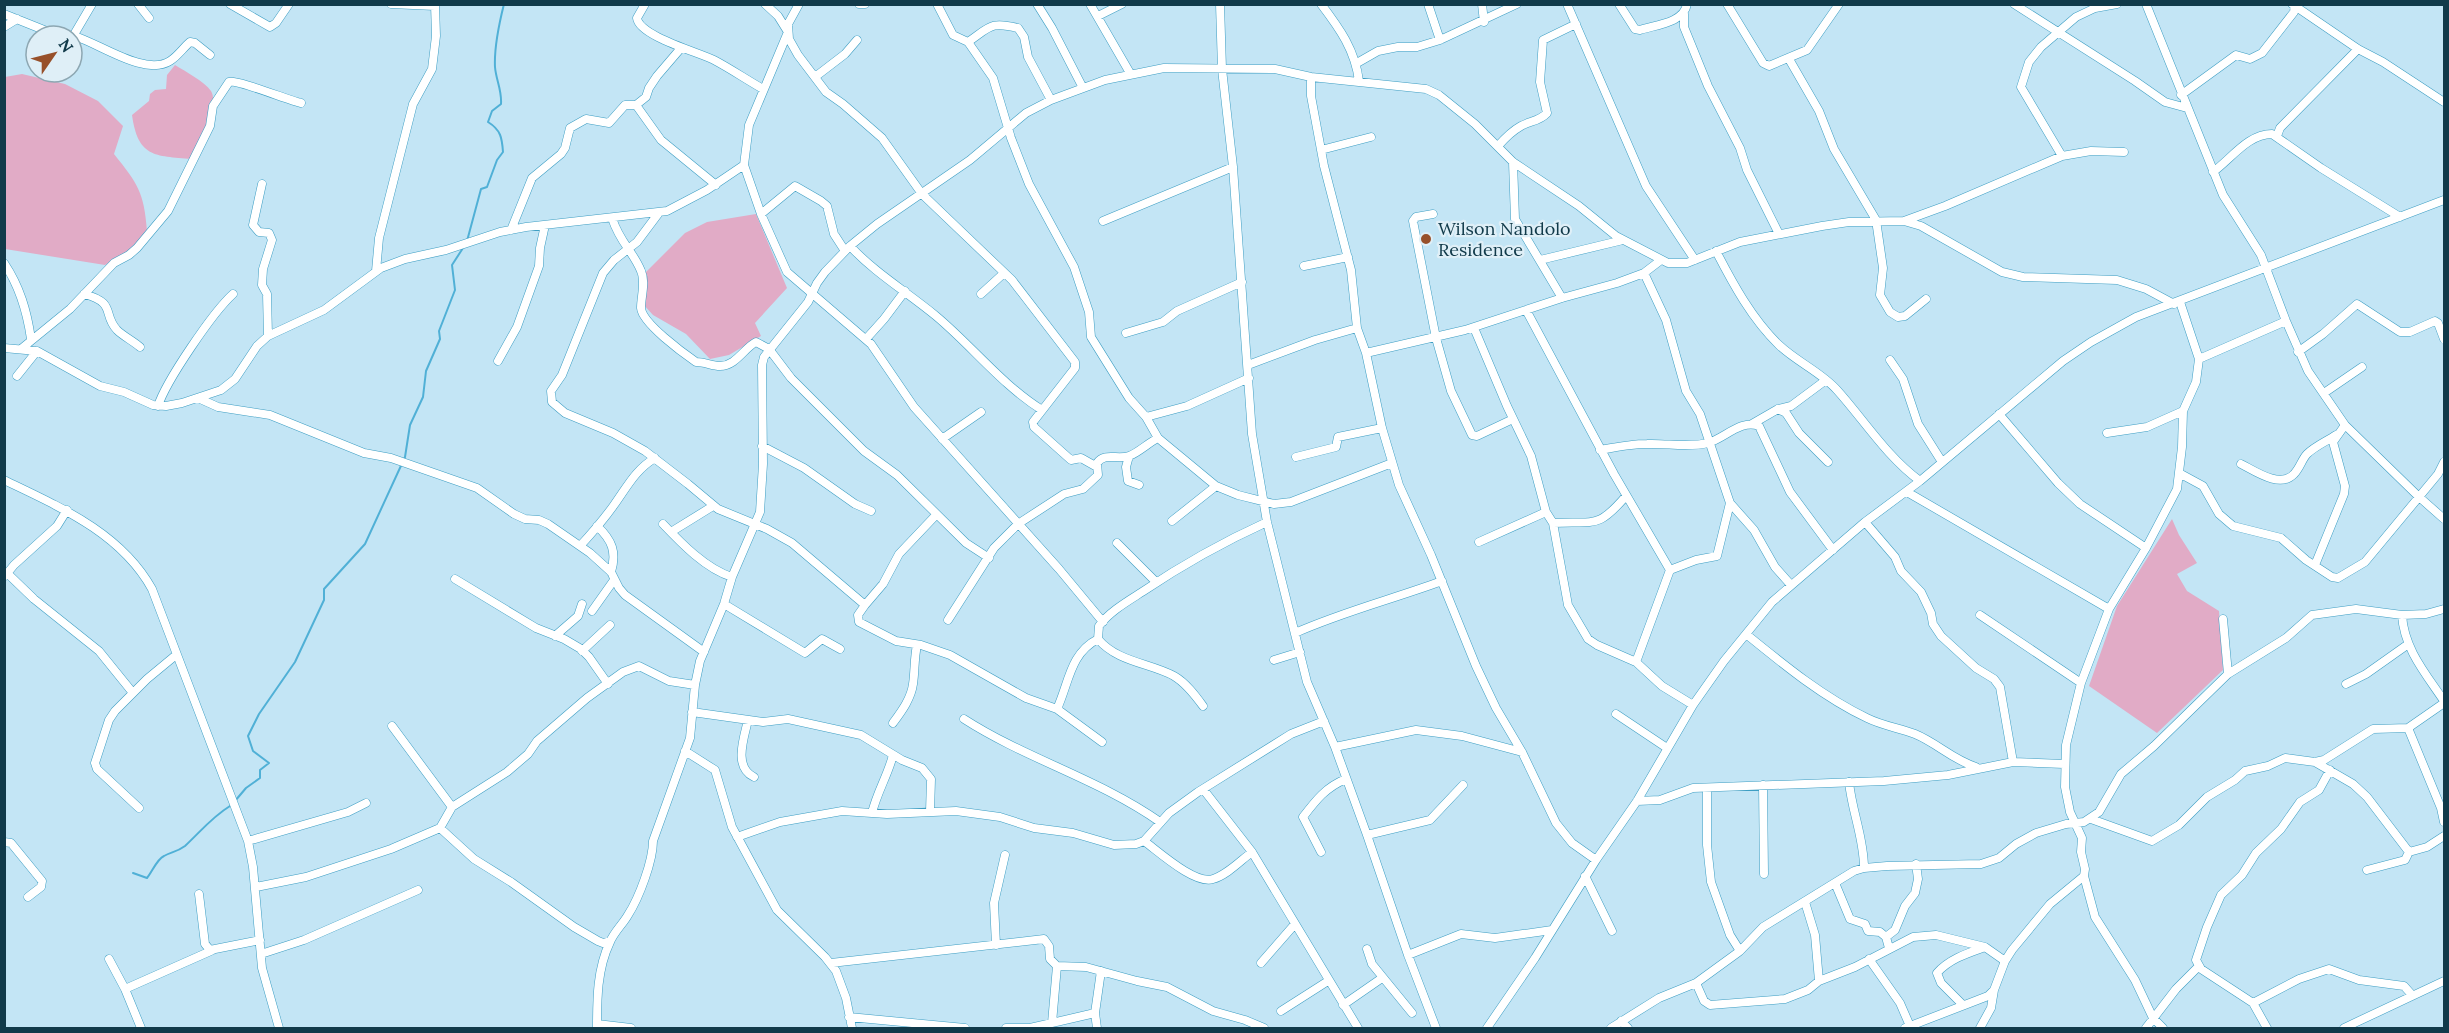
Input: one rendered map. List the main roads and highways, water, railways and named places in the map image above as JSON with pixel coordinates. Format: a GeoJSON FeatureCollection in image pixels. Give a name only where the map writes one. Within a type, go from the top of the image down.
{"type":"FeatureCollection","features":[{"type":"Feature","properties":{"kind":"waterway"},"geometry":{"type":"LineString","coordinates":[[467,241],[481,189],[487,187],[497,160],[503,152],[500,135],[496,128],[488,122],[492,111],[501,104],[495,59],[504,4]]}},
{"type":"Feature","properties":{"kind":"waterway"},"geometry":{"type":"LineString","coordinates":[[235,801],[246,788],[260,778],[260,770],[269,763],[253,751],[248,736],[259,714],[295,662],[324,600],[324,589],[365,544],[405,457],[410,425],[423,397],[426,371],[440,339],[439,331],[455,290],[452,265],[463,248]]}},
{"type":"Feature","properties":{"kind":"waterway"},"geometry":{"type":"LineString","coordinates":[[133,873],[147,878],[161,858],[185,846],[230,806]]}},
{"type":"Feature","properties":{"kind":"place","name":"Wilson Nandolo Residence"},"geometry":{"type":"Point","coordinates":[1426,239]}}]}
